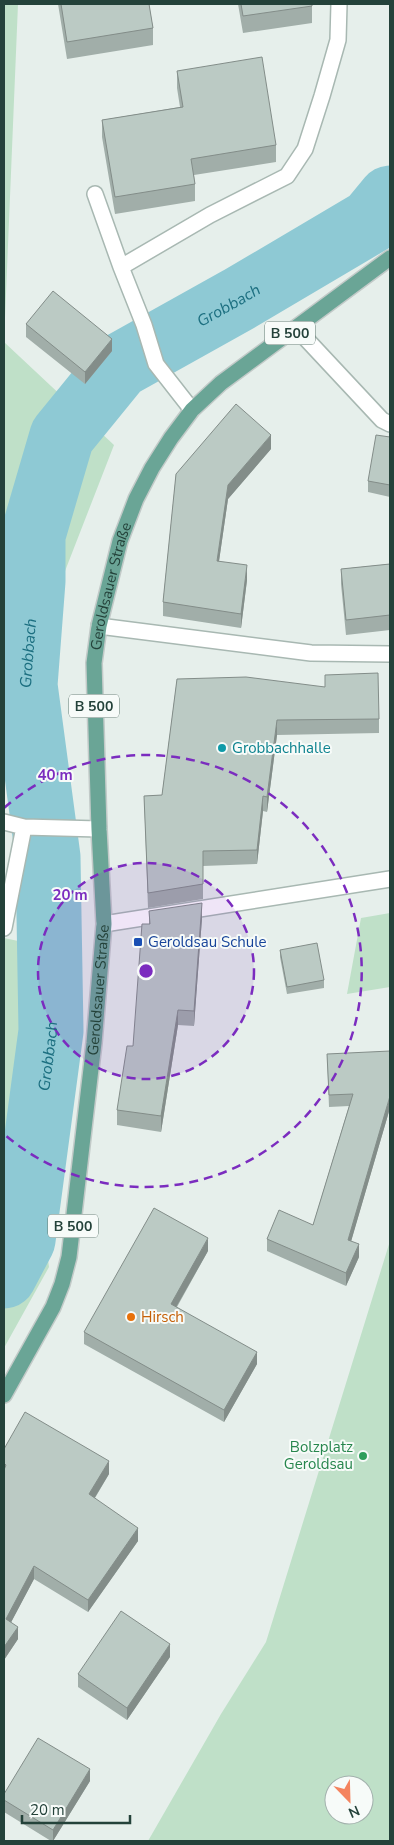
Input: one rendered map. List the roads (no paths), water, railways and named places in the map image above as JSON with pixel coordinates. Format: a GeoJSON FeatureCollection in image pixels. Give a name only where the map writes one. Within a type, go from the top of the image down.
{"type":"FeatureCollection","features":[{"type":"Feature","properties":{"kind":"main road","name":"Geroldsauer Straße"},"geometry":{"type":"LineString","coordinates":[[4,1395],[53,1308],[69,1257],[94,1043],[104,924],[94,663],[99,626],[120,541],[136,499],[152,468],[192,410],[221,383],[390,258]]}},
{"type":"Feature","properties":{"kind":"lane"},"geometry":{"type":"LineString","coordinates":[[121,267],[210,215],[287,176],[305,150],[322,96],[338,40],[339,4]]}},
{"type":"Feature","properties":{"kind":"lane"},"geometry":{"type":"LineString","coordinates":[[96,194],[121,267],[144,325],[156,364],[192,410]]}},
{"type":"Feature","properties":{"kind":"lane"},"geometry":{"type":"LineString","coordinates":[[296,328],[382,420],[390,424]]}},
{"type":"Feature","properties":{"kind":"lane"},"geometry":{"type":"LineString","coordinates":[[99,626],[311,653],[390,654]]}},
{"type":"Feature","properties":{"kind":"lane"},"geometry":{"type":"LineString","coordinates":[[4,822],[24,827],[99,828]]}},
{"type":"Feature","properties":{"kind":"lane"},"geometry":{"type":"LineString","coordinates":[[4,928],[24,827]]}},
{"type":"Feature","properties":{"kind":"lane"},"geometry":{"type":"LineString","coordinates":[[104,924],[390,879]]}},
{"type":"Feature","properties":{"kind":"waterway","name":"Grobbach"},"geometry":{"type":"LineString","coordinates":[[4,1276],[23,1240],[51,1031],[48,857],[25,685],[33,581],[33,535],[62,436],[119,366],[239,299],[371,221],[390,198]]}},
{"type":"Feature","properties":{"kind":"place","name":"Grobbachhalle"},"geometry":{"type":"Point","coordinates":[222,748]}},
{"type":"Feature","properties":{"kind":"place","name":"Geroldsau Schule"},"geometry":{"type":"Point","coordinates":[138,942]}},
{"type":"Feature","properties":{"kind":"place","name":"Hirsch"},"geometry":{"type":"Point","coordinates":[131,1317]}},
{"type":"Feature","properties":{"kind":"place","name":"Bolzplatz Geroldsau"},"geometry":{"type":"Point","coordinates":[363,1456]}}]}
